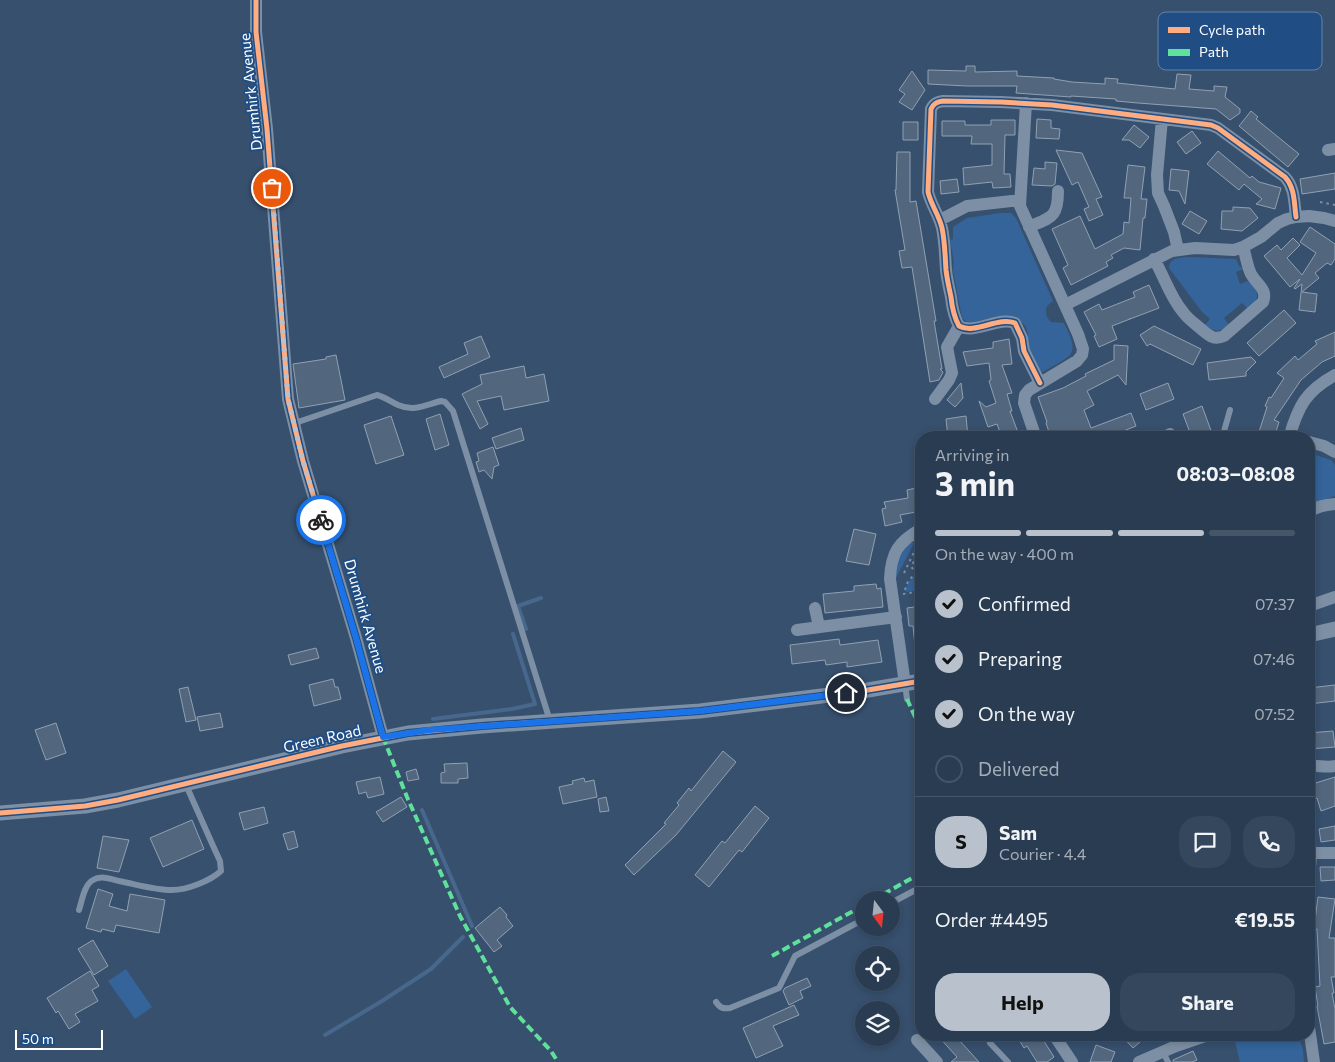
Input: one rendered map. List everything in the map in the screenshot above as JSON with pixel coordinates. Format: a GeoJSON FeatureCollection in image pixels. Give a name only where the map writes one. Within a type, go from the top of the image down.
{"type":"FeatureCollection","features":[{"type":"Feature","properties":{"kind":"street","name":"Drumhirk Avenue"},"geometry":{"type":"LineString","coordinates":[[256,0],[256,32],[268,139],[288,399],[303,461],[356,638],[383,737]]}},
{"type":"Feature","properties":{"kind":"street"},"geometry":{"type":"LineString","coordinates":[[1040,384],[1026,358],[1022,338],[1015,323],[1001,322],[967,329],[959,326],[953,311],[940,220],[928,192],[931,109],[933,104],[943,101],[1026,103],[1211,125],[1218,128],[1285,177],[1293,190],[1296,216]]}},
{"type":"Feature","properties":{"kind":"street"},"geometry":{"type":"LineString","coordinates":[[1026,103],[1020,206],[1083,349],[1082,355],[1077,361],[1029,390],[1025,395],[1024,403],[1034,431]]}},
{"type":"Feature","properties":{"kind":"street"},"geometry":{"type":"LineString","coordinates":[[1162,119],[1157,175],[1158,193],[1174,232],[1178,250]]}},
{"type":"Feature","properties":{"kind":"street"},"geometry":{"type":"LineString","coordinates":[[1029,227],[1052,217],[1056,211],[1058,191]]}},
{"type":"Feature","properties":{"kind":"street"},"geometry":{"type":"LineString","coordinates":[[940,220],[967,206],[1020,200]]}},
{"type":"Feature","properties":{"kind":"street"},"geometry":{"type":"LineString","coordinates":[[1065,305],[1172,251],[1195,248],[1234,250],[1261,236],[1278,223],[1296,216],[1309,216],[1335,221]]}},
{"type":"Feature","properties":{"kind":"street"},"geometry":{"type":"LineString","coordinates":[[1154,259],[1184,314],[1214,339],[1224,336],[1263,302],[1265,296],[1252,275],[1243,247]]}},
{"type":"Feature","properties":{"kind":"street"},"geometry":{"type":"LineString","coordinates":[[935,399],[952,373],[947,347],[959,326]]}},
{"type":"Feature","properties":{"kind":"street"},"geometry":{"type":"LineString","coordinates":[[1291,431],[1299,408],[1309,393],[1325,380],[1335,375]]}},
{"type":"Feature","properties":{"kind":"street"},"geometry":{"type":"LineString","coordinates":[[1315,444],[1335,452]]}},
{"type":"Feature","properties":{"kind":"street"},"geometry":{"type":"LineString","coordinates":[[1315,509],[1324,505],[1335,504]]}},
{"type":"Feature","properties":{"kind":"street"},"geometry":{"type":"LineString","coordinates":[[905,684],[890,580],[890,566],[893,555],[900,544],[915,537]]}},
{"type":"Feature","properties":{"kind":"street"},"geometry":{"type":"LineString","coordinates":[[1315,604],[1335,597]]}},
{"type":"Feature","properties":{"kind":"street"},"geometry":{"type":"LineString","coordinates":[[815,608],[818,627]]}},
{"type":"Feature","properties":{"kind":"street"},"geometry":{"type":"LineString","coordinates":[[797,630],[896,617]]}},
{"type":"Feature","properties":{"kind":"street"},"geometry":{"type":"LineString","coordinates":[[1315,634],[1335,629]]}},
{"type":"Feature","properties":{"kind":"street","name":"Green Road"},"geometry":{"type":"LineString","coordinates":[[0,813],[85,806],[118,800],[383,737],[429,730],[700,711],[915,683]]}},
{"type":"Feature","properties":{"kind":"street"},"geometry":{"type":"LineString","coordinates":[[1315,765],[1326,768],[1335,766]]}},
{"type":"Feature","properties":{"kind":"street"},"geometry":{"type":"LineString","coordinates":[[1315,848],[1335,853]]}},
{"type":"Feature","properties":{"kind":"street"},"geometry":{"type":"LineString","coordinates":[[918,1041],[937,1062]]}},
{"type":"Feature","properties":{"kind":"street"},"geometry":{"type":"LineString","coordinates":[[1058,1041],[1072,1062]]}},
{"type":"Feature","properties":{"kind":"street"},"geometry":{"type":"LineString","coordinates":[[1139,1062],[1166,1057],[1176,1046],[1191,1041]]}},
{"type":"Feature","properties":{"kind":"street"},"geometry":{"type":"LineString","coordinates":[[1311,1041],[1314,1062]]}},
{"type":"Feature","properties":{"kind":"lane"},"geometry":{"type":"LineString","coordinates":[[296,431],[298,422],[377,395],[413,409],[441,401],[445,402],[453,411],[551,722]]}},
{"type":"Feature","properties":{"kind":"lane"},"geometry":{"type":"LineString","coordinates":[[1224,431],[1230,410]]}},
{"type":"Feature","properties":{"kind":"lane"},"geometry":{"type":"LineString","coordinates":[[905,684],[907,699]]}},
{"type":"Feature","properties":{"kind":"lane"},"geometry":{"type":"LineString","coordinates":[[79,910],[88,884],[94,879],[103,877],[147,887],[171,890],[189,887],[213,878],[221,872],[220,861],[185,784]]}},
{"type":"Feature","properties":{"kind":"lane"},"geometry":{"type":"LineString","coordinates":[[900,898],[915,890]]}},
{"type":"Feature","properties":{"kind":"lane"},"geometry":{"type":"LineString","coordinates":[[716,1002],[719,1006],[730,1008],[779,988],[795,956],[855,923]]}},
{"type":"Feature","properties":{"kind":"lane"},"geometry":{"type":"LineString","coordinates":[[990,1042],[1007,1062]]}},
{"type":"Feature","properties":{"kind":"path"},"geometry":{"type":"LineString","coordinates":[[1320,202],[1335,205]]}},
{"type":"Feature","properties":{"kind":"path"},"geometry":{"type":"LineString","coordinates":[[902,576],[915,548]]}},
{"type":"Feature","properties":{"kind":"path"},"geometry":{"type":"LineString","coordinates":[[915,560],[911,566],[915,571]]}},
{"type":"Feature","properties":{"kind":"path"},"geometry":{"type":"LineString","coordinates":[[905,594],[908,580],[915,575]]}},
{"type":"Feature","properties":{"kind":"path"},"geometry":{"type":"LineString","coordinates":[[899,594],[915,592]]}},
{"type":"Feature","properties":{"kind":"shaded area"},"geometry":{"type":"Polygon","coordinates":[[[1011,213],[1016,218],[1053,301],[1047,306],[1047,317],[1051,322],[1064,323],[1072,342],[1071,354],[1043,372],[1038,370],[1027,345],[1028,335],[1026,327],[1020,320],[968,323],[962,318],[953,270],[954,262],[950,240],[953,239],[953,227],[967,218],[1011,213]]]}},
{"type":"Feature","properties":{"kind":"shaded area"},"geometry":{"type":"Polygon","coordinates":[[[1191,257],[1236,259],[1239,266],[1244,269],[1236,272],[1240,284],[1248,281],[1255,289],[1257,295],[1255,302],[1248,309],[1242,303],[1224,318],[1229,325],[1223,329],[1217,331],[1205,325],[1210,319],[1202,312],[1169,268],[1174,260],[1191,257]]]}},
{"type":"Feature","properties":{"kind":"shaded area"},"geometry":{"type":"Polygon","coordinates":[[[1315,455],[1331,460],[1335,465],[1335,496],[1315,504],[1315,455]]]}},
{"type":"Feature","properties":{"kind":"shaded area"},"geometry":{"type":"Polygon","coordinates":[[[910,543],[914,543],[896,578],[899,559],[910,543]]]}},
{"type":"Feature","properties":{"kind":"shaded area"},"geometry":{"type":"Polygon","coordinates":[[[915,576],[915,591],[906,592],[909,581],[915,576]]]}},
{"type":"Feature","properties":{"kind":"shaded area"},"geometry":{"type":"Polygon","coordinates":[[[126,969],[152,1007],[135,1019],[108,981],[126,969]]]}},
{"type":"Feature","properties":{"kind":"shaded area"},"geometry":{"type":"Polygon","coordinates":[[[1235,1041],[1300,1041],[1303,1050],[1304,1062],[1240,1062],[1235,1041]]]}},
{"type":"Feature","properties":{"kind":"building"},"geometry":{"type":"Polygon","coordinates":[[[966,66],[975,66],[975,72],[1017,71],[1017,76],[1105,84],[1105,78],[1118,79],[1117,83],[1175,89],[1177,74],[1191,75],[1189,89],[1214,91],[1214,86],[1227,87],[1225,97],[1240,109],[1240,113],[1230,120],[1216,109],[1116,101],[1116,99],[1016,93],[1017,86],[928,84],[928,70],[966,71],[966,66]]]}},
{"type":"Feature","properties":{"kind":"building"},"geometry":{"type":"Polygon","coordinates":[[[912,71],[925,90],[912,110],[899,102],[905,94],[899,90],[912,71]]]}},
{"type":"Feature","properties":{"kind":"building"},"geometry":{"type":"Polygon","coordinates":[[[1251,111],[1258,117],[1256,119],[1299,154],[1288,167],[1239,126],[1251,111]]]}},
{"type":"Feature","properties":{"kind":"building"},"geometry":{"type":"Polygon","coordinates":[[[1037,119],[1051,120],[1051,128],[1060,129],[1059,139],[1036,138],[1037,119]]]}},
{"type":"Feature","properties":{"kind":"building"},"geometry":{"type":"Polygon","coordinates":[[[991,120],[1015,120],[1015,135],[1005,135],[1004,174],[1010,174],[1011,187],[993,188],[992,182],[964,185],[963,168],[992,165],[992,144],[971,144],[972,136],[942,136],[942,121],[965,121],[965,125],[991,125],[991,120]]]}},
{"type":"Feature","properties":{"kind":"building"},"geometry":{"type":"Polygon","coordinates":[[[903,122],[918,122],[918,140],[903,140],[903,122]]]}},
{"type":"Feature","properties":{"kind":"building"},"geometry":{"type":"Polygon","coordinates":[[[1134,125],[1149,137],[1140,148],[1129,140],[1122,140],[1134,125]]]}},
{"type":"Feature","properties":{"kind":"building"},"geometry":{"type":"Polygon","coordinates":[[[1192,131],[1201,143],[1186,154],[1177,142],[1192,131]]]}},
{"type":"Feature","properties":{"kind":"building"},"geometry":{"type":"Polygon","coordinates":[[[1056,150],[1082,153],[1102,197],[1096,199],[1103,215],[1089,221],[1084,209],[1089,207],[1078,182],[1072,185],[1056,150]]]}},
{"type":"Feature","properties":{"kind":"building"},"geometry":{"type":"Polygon","coordinates":[[[1218,151],[1250,178],[1252,176],[1259,182],[1281,188],[1275,209],[1256,204],[1262,199],[1244,184],[1239,190],[1207,164],[1218,151]]]}},
{"type":"Feature","properties":{"kind":"building"},"geometry":{"type":"Polygon","coordinates":[[[897,152],[910,152],[910,202],[916,201],[936,321],[934,321],[942,369],[940,369],[943,372],[939,380],[930,382],[912,267],[902,268],[899,251],[905,250],[895,190],[897,152]]]}},
{"type":"Feature","properties":{"kind":"building"},"geometry":{"type":"Polygon","coordinates":[[[1045,162],[1057,163],[1055,184],[1052,186],[1032,185],[1034,168],[1045,169],[1045,162]]]}},
{"type":"Feature","properties":{"kind":"building"},"geometry":{"type":"Polygon","coordinates":[[[1128,165],[1145,167],[1141,199],[1147,199],[1140,250],[1124,248],[1111,255],[1113,258],[1106,262],[1108,266],[1071,285],[1063,268],[1068,265],[1052,229],[1080,216],[1095,249],[1123,234],[1124,222],[1129,223],[1131,198],[1124,198],[1128,165]]]}},
{"type":"Feature","properties":{"kind":"building"},"geometry":{"type":"Polygon","coordinates":[[[1171,169],[1189,171],[1185,204],[1179,191],[1169,190],[1171,169]]]}},
{"type":"Feature","properties":{"kind":"building"},"geometry":{"type":"Polygon","coordinates":[[[1335,173],[1335,189],[1302,194],[1300,179],[1335,173]]]}},
{"type":"Feature","properties":{"kind":"building"},"geometry":{"type":"Polygon","coordinates":[[[957,179],[959,192],[941,194],[940,181],[957,179]]]}},
{"type":"Feature","properties":{"kind":"building"},"geometry":{"type":"Polygon","coordinates":[[[1233,207],[1250,208],[1258,218],[1242,231],[1221,229],[1222,211],[1233,211],[1233,207]]]}},
{"type":"Feature","properties":{"kind":"building"},"geometry":{"type":"Polygon","coordinates":[[[1190,211],[1207,221],[1199,234],[1182,224],[1190,211]]]}},
{"type":"Feature","properties":{"kind":"building"},"geometry":{"type":"Polygon","coordinates":[[[1310,227],[1335,244],[1335,259],[1331,265],[1327,263],[1315,273],[1319,278],[1302,292],[1317,294],[1315,312],[1299,310],[1302,284],[1294,288],[1300,279],[1290,287],[1264,256],[1277,245],[1281,250],[1293,238],[1300,245],[1287,258],[1302,275],[1316,253],[1300,242],[1310,227]]]}},
{"type":"Feature","properties":{"kind":"building"},"geometry":{"type":"Polygon","coordinates":[[[1149,285],[1159,308],[1112,326],[1117,339],[1099,347],[1094,336],[1096,335],[1084,312],[1099,304],[1102,310],[1135,297],[1133,292],[1149,285]]]}},
{"type":"Feature","properties":{"kind":"building"},"geometry":{"type":"Polygon","coordinates":[[[1284,310],[1296,323],[1259,356],[1247,343],[1284,310]]]}},
{"type":"Feature","properties":{"kind":"building"},"geometry":{"type":"Polygon","coordinates":[[[1154,326],[1201,349],[1193,365],[1150,344],[1147,346],[1140,335],[1154,326]]]}},
{"type":"Feature","properties":{"kind":"building"},"geometry":{"type":"Polygon","coordinates":[[[1335,332],[1335,356],[1322,362],[1301,380],[1274,420],[1279,422],[1276,431],[1259,431],[1269,397],[1271,398],[1284,378],[1277,373],[1295,356],[1298,360],[1317,344],[1315,341],[1335,332]]]}},
{"type":"Feature","properties":{"kind":"building"},"geometry":{"type":"Polygon","coordinates":[[[481,336],[490,357],[444,378],[439,367],[468,354],[464,343],[481,336]]]}},
{"type":"Feature","properties":{"kind":"building"},"geometry":{"type":"Polygon","coordinates":[[[1009,339],[1012,364],[1002,365],[1012,393],[1007,394],[1012,411],[1010,411],[1017,431],[1000,431],[997,424],[988,427],[979,401],[986,407],[996,403],[989,381],[991,380],[989,363],[967,366],[963,352],[993,348],[993,342],[1009,339]]]}},
{"type":"Feature","properties":{"kind":"building"},"geometry":{"type":"Polygon","coordinates":[[[1114,345],[1128,346],[1126,385],[1118,375],[1087,391],[1094,405],[1084,410],[1091,428],[1131,413],[1136,426],[1124,431],[1049,431],[1038,397],[1063,388],[1086,376],[1085,374],[1114,360],[1114,345]]]}},
{"type":"Feature","properties":{"kind":"building"},"geometry":{"type":"Polygon","coordinates":[[[336,355],[345,400],[299,408],[293,364],[326,359],[326,357],[336,355]]]}},
{"type":"Feature","properties":{"kind":"building"},"geometry":{"type":"Polygon","coordinates":[[[1251,357],[1256,362],[1246,372],[1246,376],[1209,380],[1207,363],[1251,357]]]}},
{"type":"Feature","properties":{"kind":"building"},"geometry":{"type":"Polygon","coordinates":[[[524,366],[526,378],[544,374],[549,401],[504,410],[501,396],[477,401],[488,424],[480,429],[462,394],[482,384],[480,375],[524,366]]]}},
{"type":"Feature","properties":{"kind":"building"},"geometry":{"type":"Polygon","coordinates":[[[961,383],[963,398],[955,407],[947,400],[961,383]]]}},
{"type":"Feature","properties":{"kind":"building"},"geometry":{"type":"Polygon","coordinates":[[[1168,383],[1174,399],[1146,410],[1140,394],[1168,383]]]}},
{"type":"Feature","properties":{"kind":"building"},"geometry":{"type":"Polygon","coordinates":[[[1202,406],[1211,431],[1189,431],[1183,414],[1202,406]]]}},
{"type":"Feature","properties":{"kind":"building"},"geometry":{"type":"Polygon","coordinates":[[[440,414],[449,445],[435,450],[426,419],[440,414]]]}},
{"type":"Feature","properties":{"kind":"building"},"geometry":{"type":"Polygon","coordinates":[[[391,416],[404,455],[376,464],[364,425],[391,416]]]}},
{"type":"Feature","properties":{"kind":"building"},"geometry":{"type":"Polygon","coordinates":[[[966,416],[967,431],[947,431],[946,419],[966,416]]]}},
{"type":"Feature","properties":{"kind":"building"},"geometry":{"type":"Polygon","coordinates":[[[521,428],[524,440],[496,449],[492,438],[521,428]]]}},
{"type":"Feature","properties":{"kind":"building"},"geometry":{"type":"Polygon","coordinates":[[[493,447],[499,465],[494,467],[492,479],[484,470],[479,472],[476,462],[479,461],[477,453],[493,447]]]}},
{"type":"Feature","properties":{"kind":"building"},"geometry":{"type":"Polygon","coordinates":[[[915,488],[915,512],[900,515],[902,522],[885,526],[882,509],[886,508],[884,502],[908,498],[907,490],[915,488]]]}},
{"type":"Feature","properties":{"kind":"building"},"geometry":{"type":"Polygon","coordinates":[[[854,529],[876,534],[869,565],[846,561],[854,529]]]}},
{"type":"Feature","properties":{"kind":"building"},"geometry":{"type":"Polygon","coordinates":[[[876,584],[877,589],[881,588],[883,607],[825,613],[823,594],[854,591],[854,586],[876,584]]]}},
{"type":"Feature","properties":{"kind":"building"},"geometry":{"type":"Polygon","coordinates":[[[915,607],[915,646],[913,626],[909,626],[907,608],[915,607]]]}},
{"type":"Feature","properties":{"kind":"building"},"geometry":{"type":"Polygon","coordinates":[[[839,639],[840,645],[878,640],[882,662],[847,667],[847,662],[826,665],[825,660],[792,664],[790,645],[839,639]]]}},
{"type":"Feature","properties":{"kind":"building"},"geometry":{"type":"Polygon","coordinates":[[[316,648],[319,658],[291,665],[288,655],[316,648]]]}},
{"type":"Feature","properties":{"kind":"building"},"geometry":{"type":"Polygon","coordinates":[[[333,679],[335,687],[338,687],[341,699],[314,706],[309,685],[333,679]]]}},
{"type":"Feature","properties":{"kind":"building"},"geometry":{"type":"Polygon","coordinates":[[[1335,685],[1335,701],[1315,703],[1315,687],[1335,685]]]}},
{"type":"Feature","properties":{"kind":"building"},"geometry":{"type":"Polygon","coordinates":[[[188,687],[196,720],[186,722],[179,689],[188,687]]]}},
{"type":"Feature","properties":{"kind":"building"},"geometry":{"type":"Polygon","coordinates":[[[220,713],[223,727],[200,731],[197,717],[220,713]]]}},
{"type":"Feature","properties":{"kind":"building"},"geometry":{"type":"Polygon","coordinates":[[[56,723],[66,753],[46,760],[35,730],[56,723]]]}},
{"type":"Feature","properties":{"kind":"building"},"geometry":{"type":"Polygon","coordinates":[[[1333,731],[1335,747],[1315,749],[1315,732],[1333,731]]]}},
{"type":"Feature","properties":{"kind":"building"},"geometry":{"type":"Polygon","coordinates":[[[723,751],[736,762],[676,835],[634,875],[625,865],[666,824],[664,823],[679,805],[677,803],[689,788],[691,791],[723,751]]]}},
{"type":"Feature","properties":{"kind":"building"},"geometry":{"type":"Polygon","coordinates":[[[467,763],[468,778],[458,779],[458,783],[441,783],[441,773],[445,772],[444,764],[467,763]]]}},
{"type":"Feature","properties":{"kind":"building"},"geometry":{"type":"Polygon","coordinates":[[[416,769],[419,779],[408,781],[406,772],[416,769]]]}},
{"type":"Feature","properties":{"kind":"building"},"geometry":{"type":"Polygon","coordinates":[[[380,777],[384,794],[368,798],[366,792],[359,794],[356,782],[380,777]]]}},
{"type":"Feature","properties":{"kind":"building"},"geometry":{"type":"Polygon","coordinates":[[[1335,777],[1335,806],[1321,811],[1317,798],[1315,799],[1315,783],[1335,777]]]}},
{"type":"Feature","properties":{"kind":"building"},"geometry":{"type":"Polygon","coordinates":[[[584,778],[585,782],[594,780],[597,797],[563,804],[559,787],[573,784],[572,781],[584,778]]]}},
{"type":"Feature","properties":{"kind":"building"},"geometry":{"type":"Polygon","coordinates":[[[401,797],[407,807],[383,822],[376,812],[401,797]]]}},
{"type":"Feature","properties":{"kind":"building"},"geometry":{"type":"Polygon","coordinates":[[[606,797],[609,811],[600,812],[598,799],[606,797]]]}},
{"type":"Feature","properties":{"kind":"building"},"geometry":{"type":"Polygon","coordinates":[[[755,806],[769,818],[742,852],[739,850],[709,887],[695,875],[722,841],[725,843],[755,806]]]}},
{"type":"Feature","properties":{"kind":"building"},"geometry":{"type":"Polygon","coordinates":[[[264,807],[268,823],[244,830],[239,813],[264,807]]]}},
{"type":"Feature","properties":{"kind":"building"},"geometry":{"type":"Polygon","coordinates":[[[192,820],[204,849],[163,867],[150,838],[192,820]]]}},
{"type":"Feature","properties":{"kind":"building"},"geometry":{"type":"Polygon","coordinates":[[[1335,826],[1335,840],[1321,842],[1319,829],[1335,826]]]}},
{"type":"Feature","properties":{"kind":"building"},"geometry":{"type":"Polygon","coordinates":[[[294,831],[298,847],[288,850],[283,834],[294,831]]]}},
{"type":"Feature","properties":{"kind":"building"},"geometry":{"type":"Polygon","coordinates":[[[103,836],[129,840],[119,872],[97,868],[103,836]]]}},
{"type":"Feature","properties":{"kind":"building"},"geometry":{"type":"Polygon","coordinates":[[[1320,867],[1335,867],[1335,880],[1321,881],[1320,867]]]}},
{"type":"Feature","properties":{"kind":"building"},"geometry":{"type":"Polygon","coordinates":[[[98,889],[113,894],[109,906],[127,911],[130,894],[165,900],[159,933],[116,925],[114,932],[102,929],[101,932],[86,928],[98,889]]]}},
{"type":"Feature","properties":{"kind":"building"},"geometry":{"type":"Polygon","coordinates":[[[1318,897],[1335,899],[1329,938],[1335,938],[1335,977],[1331,977],[1335,1009],[1335,1042],[1324,1044],[1315,987],[1320,986],[1315,921],[1318,897]]]}},
{"type":"Feature","properties":{"kind":"building"},"geometry":{"type":"Polygon","coordinates":[[[500,907],[513,926],[497,940],[502,946],[494,952],[475,928],[500,907]]]}},
{"type":"Feature","properties":{"kind":"building"},"geometry":{"type":"Polygon","coordinates":[[[93,940],[108,966],[94,975],[78,949],[93,940]]]}},
{"type":"Feature","properties":{"kind":"building"},"geometry":{"type":"Polygon","coordinates":[[[90,971],[99,986],[92,990],[98,1001],[75,1014],[80,1022],[69,1029],[47,998],[90,971]]]}},
{"type":"Feature","properties":{"kind":"building"},"geometry":{"type":"Polygon","coordinates":[[[807,978],[811,986],[800,991],[803,998],[789,1005],[783,991],[785,988],[807,978]]]}},
{"type":"Feature","properties":{"kind":"building"},"geometry":{"type":"Polygon","coordinates":[[[794,1005],[799,1015],[773,1026],[783,1046],[756,1058],[743,1028],[794,1005]]]}},
{"type":"Feature","properties":{"kind":"building"},"geometry":{"type":"Polygon","coordinates":[[[942,1041],[960,1041],[979,1062],[951,1062],[957,1057],[942,1041]]]}},
{"type":"Feature","properties":{"kind":"building"},"geometry":{"type":"Polygon","coordinates":[[[1020,1041],[1044,1041],[1054,1057],[1047,1062],[1037,1062],[1027,1046],[1024,1048],[1020,1041]]]}},
{"type":"Feature","properties":{"kind":"building"},"geometry":{"type":"Polygon","coordinates":[[[1127,1041],[1141,1041],[1133,1048],[1127,1041]]]}},
{"type":"Feature","properties":{"kind":"building"},"geometry":{"type":"Polygon","coordinates":[[[1096,1045],[1115,1052],[1111,1062],[1090,1062],[1096,1045]]]}},
{"type":"Feature","properties":{"kind":"building"},"geometry":{"type":"Polygon","coordinates":[[[1193,1051],[1197,1060],[1192,1062],[1173,1062],[1173,1060],[1193,1051]]]}},
{"type":"Feature","properties":{"kind":"waterway"},"geometry":{"type":"LineString","coordinates":[[526,629],[518,606],[541,598]]}},
{"type":"Feature","properties":{"kind":"waterway"},"geometry":{"type":"LineString","coordinates":[[433,719],[512,709],[535,704],[513,634]]}},
{"type":"Feature","properties":{"kind":"waterway"},"geometry":{"type":"LineString","coordinates":[[422,810],[472,926]]}},
{"type":"Feature","properties":{"kind":"waterway"},"geometry":{"type":"LineString","coordinates":[[325,1035],[431,969],[463,937]]}},
{"type":"Feature","properties":{"kind":"marked path"},"geometry":{"type":"LineString","coordinates":[[907,699],[915,717]]}},
{"type":"Feature","properties":{"kind":"marked path"},"geometry":{"type":"LineString","coordinates":[[383,737],[407,797],[460,916],[510,1007],[551,1051],[558,1062]]}},
{"type":"Feature","properties":{"kind":"marked path"},"geometry":{"type":"LineString","coordinates":[[889,891],[915,876]]}},
{"type":"Feature","properties":{"kind":"marked path"},"geometry":{"type":"LineString","coordinates":[[772,956],[855,910]]}},
{"type":"Feature","properties":{"kind":"cycle path"},"geometry":{"type":"LineString","coordinates":[[256,0],[256,32],[267,129],[288,399],[303,461],[356,638],[383,737]]}},
{"type":"Feature","properties":{"kind":"cycle path"},"geometry":{"type":"LineString","coordinates":[[1040,383],[1024,351],[1022,338],[1015,323],[1008,321],[965,328],[959,326],[956,319],[947,277],[942,228],[928,192],[931,109],[936,103],[943,101],[1052,105],[1211,125],[1218,128],[1285,177],[1292,191],[1296,217]]}},
{"type":"Feature","properties":{"kind":"cycle path"},"geometry":{"type":"LineString","coordinates":[[0,813],[85,806],[118,800],[342,746],[408,733],[700,711],[862,691],[915,682]]}},
{"type":"Feature","properties":{"kind":"way so far"},"geometry":{"type":"LineString","coordinates":[[272,188],[288,399],[303,461],[321,520]]}},
{"type":"Feature","properties":{"kind":"route"},"geometry":{"type":"LineString","coordinates":[[321,520],[383,737],[429,730],[700,711],[846,693]]}}]}
